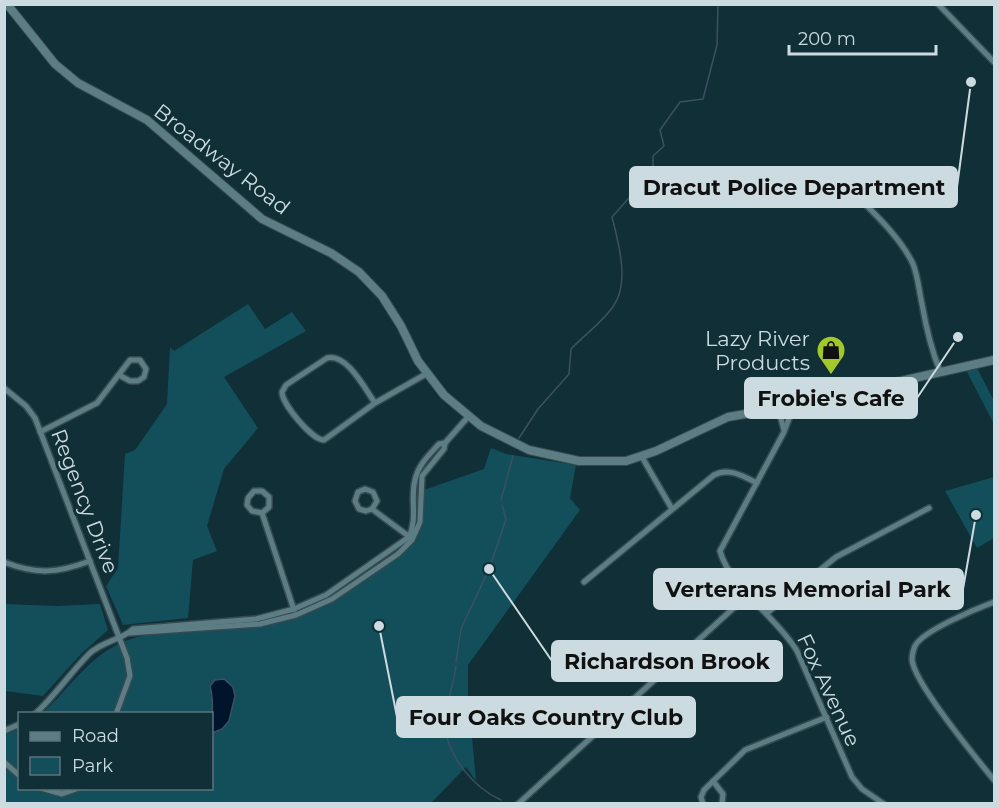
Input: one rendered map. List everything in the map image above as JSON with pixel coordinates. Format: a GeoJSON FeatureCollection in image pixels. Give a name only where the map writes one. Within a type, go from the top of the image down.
{"type":"FeatureCollection","features":[{"type":"Feature","properties":{"kind":"main road","name":"Broadway Road"},"geometry":{"type":"LineString","coordinates":[[7,4],[55,64],[78,83],[147,120],[262,219],[331,253],[359,272],[386,302],[426,374],[444,395],[468,417],[510,442],[552,456],[579,461],[609,462],[642,457],[728,417],[794,405],[994,360]]}},
{"type":"Feature","properties":{"kind":"street"},"geometry":{"type":"LineString","coordinates":[[939,4],[994,62]]}},
{"type":"Feature","properties":{"kind":"street"},"geometry":{"type":"LineString","coordinates":[[857,197],[904,250],[913,265],[934,355],[940,371]]}},
{"type":"Feature","properties":{"kind":"street"},"geometry":{"type":"LineString","coordinates":[[375,403],[343,361],[335,357],[327,358],[286,385],[282,392],[283,401],[320,441],[328,439],[375,403],[426,374]]}},
{"type":"Feature","properties":{"kind":"street"},"geometry":{"type":"LineString","coordinates":[[40,432],[97,403],[127,362],[133,359],[143,362],[146,369],[144,377],[138,381],[130,381],[119,375]]}},
{"type":"Feature","properties":{"kind":"street","name":"Regency Drive"},"geometry":{"type":"LineString","coordinates":[[4,388],[29,409],[40,432],[119,636],[130,676],[117,712]]}},
{"type":"Feature","properties":{"kind":"street","name":"Fox Avenue"},"geometry":{"type":"LineString","coordinates":[[794,405],[784,432],[720,550],[723,561],[749,594],[789,637],[827,717],[852,777],[862,789],[884,804]]}},
{"type":"Feature","properties":{"kind":"street"},"geometry":{"type":"LineString","coordinates":[[778,408],[784,432]]}},
{"type":"Feature","properties":{"kind":"street"},"geometry":{"type":"LineString","coordinates":[[37,712],[88,654],[99,646],[140,627],[205,625],[295,612],[352,581],[410,538],[417,500],[414,481],[420,467],[439,444],[445,443],[468,417]]}},
{"type":"Feature","properties":{"kind":"street"},"geometry":{"type":"LineString","coordinates":[[642,457],[672,509]]}},
{"type":"Feature","properties":{"kind":"street"},"geometry":{"type":"LineString","coordinates":[[584,582],[720,471],[734,472],[757,483]]}},
{"type":"Feature","properties":{"kind":"street"},"geometry":{"type":"LineString","coordinates":[[365,489],[373,492],[377,501],[372,509],[366,512],[357,507],[354,501],[358,492],[365,489]]}},
{"type":"Feature","properties":{"kind":"street"},"geometry":{"type":"LineString","coordinates":[[254,491],[264,492],[269,497],[269,507],[262,513],[252,512],[248,506],[248,498],[254,491]]}},
{"type":"Feature","properties":{"kind":"street"},"geometry":{"type":"LineString","coordinates":[[767,613],[836,556],[929,508]]}},
{"type":"Feature","properties":{"kind":"street"},"geometry":{"type":"LineString","coordinates":[[372,509],[410,538]]}},
{"type":"Feature","properties":{"kind":"street"},"geometry":{"type":"LineString","coordinates":[[262,513],[295,612]]}},
{"type":"Feature","properties":{"kind":"street"},"geometry":{"type":"LineString","coordinates":[[4,562],[26,570],[47,573],[60,572],[90,561]]}},
{"type":"Feature","properties":{"kind":"street"},"geometry":{"type":"LineString","coordinates":[[518,804],[749,594]]}},
{"type":"Feature","properties":{"kind":"street"},"geometry":{"type":"LineString","coordinates":[[994,603],[980,607],[923,637],[915,645],[912,661],[916,675],[994,780]]}},
{"type":"Feature","properties":{"kind":"street"},"geometry":{"type":"LineString","coordinates":[[703,804],[702,793],[738,756],[753,746],[827,717]]}},
{"type":"Feature","properties":{"kind":"street"},"geometry":{"type":"LineString","coordinates":[[4,762],[18,774]]}},
{"type":"Feature","properties":{"kind":"street"},"geometry":{"type":"LineString","coordinates":[[713,781],[723,794],[722,804]]}},
{"type":"Feature","properties":{"kind":"street"},"geometry":{"type":"LineString","coordinates":[[45,790],[62,794],[76,790]]}},
{"type":"Feature","properties":{"kind":"green space"},"geometry":{"type":"Polygon","coordinates":[[[248,304],[265,329],[292,312],[306,331],[224,377],[258,428],[224,469],[207,526],[217,551],[193,560],[188,618],[123,625],[106,586],[118,568],[125,454],[135,450],[167,404],[170,347],[174,351],[248,304]]]}},
{"type":"Feature","properties":{"kind":"green space"},"geometry":{"type":"Polygon","coordinates":[[[977,368],[994,401],[994,424],[966,370],[977,368]]]}},
{"type":"Feature","properties":{"kind":"green space"},"geometry":{"type":"Polygon","coordinates":[[[491,448],[506,454],[576,465],[570,498],[580,510],[468,665],[468,693],[476,781],[466,767],[431,803],[5,803],[4,735],[18,729],[18,790],[213,790],[213,712],[43,712],[91,663],[114,646],[128,640],[158,634],[256,626],[295,617],[331,601],[397,558],[413,542],[421,522],[424,490],[484,469],[491,448]]]}},
{"type":"Feature","properties":{"kind":"green space"},"geometry":{"type":"Polygon","coordinates":[[[994,477],[994,538],[977,548],[945,491],[994,477]]]}},
{"type":"Feature","properties":{"kind":"green space"},"geometry":{"type":"Polygon","coordinates":[[[4,604],[57,606],[100,604],[108,630],[81,654],[43,696],[5,691],[4,604]]]}},
{"type":"Feature","properties":{"kind":"shaded area"},"geometry":{"type":"Polygon","coordinates":[[[224,679],[233,687],[235,696],[229,721],[222,729],[213,733],[213,704],[210,686],[215,680],[224,679]]]}},
{"type":"Feature","properties":{"kind":"waterway"},"geometry":{"type":"LineString","coordinates":[[519,438],[538,409],[569,374],[571,349],[605,317],[619,296],[621,261],[612,217],[653,171],[653,156],[664,146],[660,130],[680,102],[703,99],[717,45],[718,4]]}},
{"type":"Feature","properties":{"kind":"waterway"},"geometry":{"type":"LineString","coordinates":[[501,500],[513,456]]}},
{"type":"Feature","properties":{"kind":"waterway"},"geometry":{"type":"LineString","coordinates":[[456,662],[461,629],[489,569],[506,519],[502,505]]}},
{"type":"Feature","properties":{"kind":"waterway"},"geometry":{"type":"LineString","coordinates":[[456,666],[445,719],[447,737],[456,759],[464,770],[481,788],[501,800]]}},
{"type":"Feature","properties":{"kind":"place","name":"Dracut Police Department"},"geometry":{"type":"Point","coordinates":[971,82]}},
{"type":"Feature","properties":{"kind":"place","name":"Frobie's Cafe"},"geometry":{"type":"Point","coordinates":[958,337]}},
{"type":"Feature","properties":{"kind":"place","name":"Lazy River Products"},"geometry":{"type":"Point","coordinates":[831,376]}},
{"type":"Feature","properties":{"kind":"place","name":"Verterans Memorial Park"},"geometry":{"type":"Point","coordinates":[976,515]}},
{"type":"Feature","properties":{"kind":"place","name":"Richardson Brook"},"geometry":{"type":"Point","coordinates":[489,569]}},
{"type":"Feature","properties":{"kind":"place","name":"Four Oaks Country Club"},"geometry":{"type":"Point","coordinates":[379,626]}}]}
